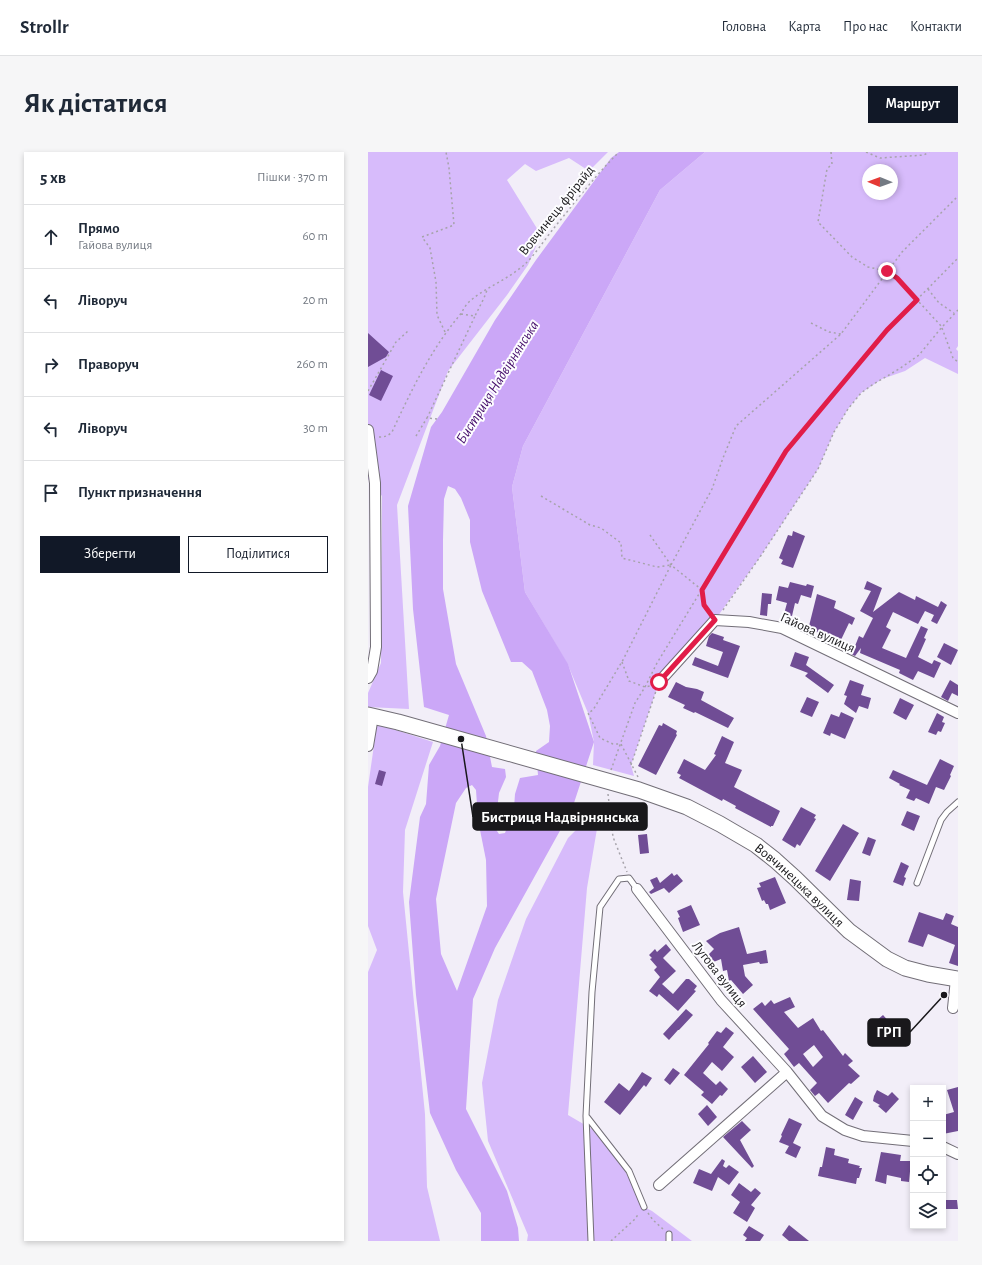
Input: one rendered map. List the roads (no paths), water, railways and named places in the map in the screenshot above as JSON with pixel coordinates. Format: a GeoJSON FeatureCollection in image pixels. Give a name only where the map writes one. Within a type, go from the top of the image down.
{"type":"FeatureCollection","features":[{"type":"Feature","properties":{"kind":"street"},"geometry":{"type":"LineString","coordinates":[[368,678],[372,671],[376,646],[375,483],[369,433]]}},
{"type":"Feature","properties":{"kind":"street","name":"Гайова вулиця"},"geometry":{"type":"LineString","coordinates":[[659,682],[715,620],[749,622],[782,628],[958,713]]}},
{"type":"Feature","properties":{"kind":"street"},"geometry":{"type":"LineString","coordinates":[[368,746],[370,716]]}},
{"type":"Feature","properties":{"kind":"street","name":"Вовчинецька вулиця"},"geometry":{"type":"LineString","coordinates":[[370,716],[398,722],[639,790],[687,808],[720,824],[756,845],[795,878],[849,931],[887,959],[905,968],[957,979]]}},
{"type":"Feature","properties":{"kind":"street","name":"Лугова вулиця"},"geometry":{"type":"LineString","coordinates":[[637,889],[721,1000],[786,1072],[822,1116],[845,1130],[863,1136],[910,1141]]}},
{"type":"Feature","properties":{"kind":"street"},"geometry":{"type":"LineString","coordinates":[[953,1008],[957,979]]}},
{"type":"Feature","properties":{"kind":"street"},"geometry":{"type":"LineString","coordinates":[[660,1185],[786,1072]]}},
{"type":"Feature","properties":{"kind":"street"},"geometry":{"type":"LineString","coordinates":[[946,1148],[958,1154]]}},
{"type":"Feature","properties":{"kind":"lane"},"geometry":{"type":"LineString","coordinates":[[917,883],[942,820],[947,812],[958,802]]}},
{"type":"Feature","properties":{"kind":"lane"},"geometry":{"type":"LineString","coordinates":[[591,1241],[586,1116],[592,992],[600,907],[619,879],[629,878],[637,889]]}},
{"type":"Feature","properties":{"kind":"lane"},"geometry":{"type":"LineString","coordinates":[[586,1116],[629,1171],[644,1207]]}},
{"type":"Feature","properties":{"kind":"lane"},"geometry":{"type":"LineString","coordinates":[[669,1234],[669,1241]]}},
{"type":"Feature","properties":{"kind":"water"},"geometry":{"type":"Polygon","coordinates":[[[619,152],[705,152],[660,190],[523,446],[512,487],[525,592],[568,664],[594,742],[572,809],[495,948],[473,999],[466,1109],[507,1191],[518,1228],[519,1241],[481,1241],[481,1213],[456,1170],[430,1113],[416,995],[409,902],[420,817],[426,804],[429,765],[440,746],[449,715],[424,707],[413,609],[408,506],[431,427],[442,412],[495,320],[536,260],[611,158],[619,152]],[[448,486],[444,499],[443,589],[456,664],[486,736],[492,767],[505,769],[506,777],[499,793],[495,828],[499,834],[505,833],[514,808],[515,794],[520,778],[538,775],[536,751],[549,742],[550,726],[547,710],[532,671],[522,662],[511,662],[482,591],[470,542],[470,520],[461,498],[455,489],[448,486]],[[472,785],[466,788],[456,803],[436,899],[441,954],[457,991],[487,906],[486,860],[478,820],[476,790],[472,785]]]}},
{"type":"Feature","properties":{"kind":"place","name":"Бистриця Надвірнянська"},"geometry":{"type":"Point","coordinates":[461,739]}},
{"type":"Feature","properties":{"kind":"place","name":"ГРП"},"geometry":{"type":"Point","coordinates":[944,995]}}]}
